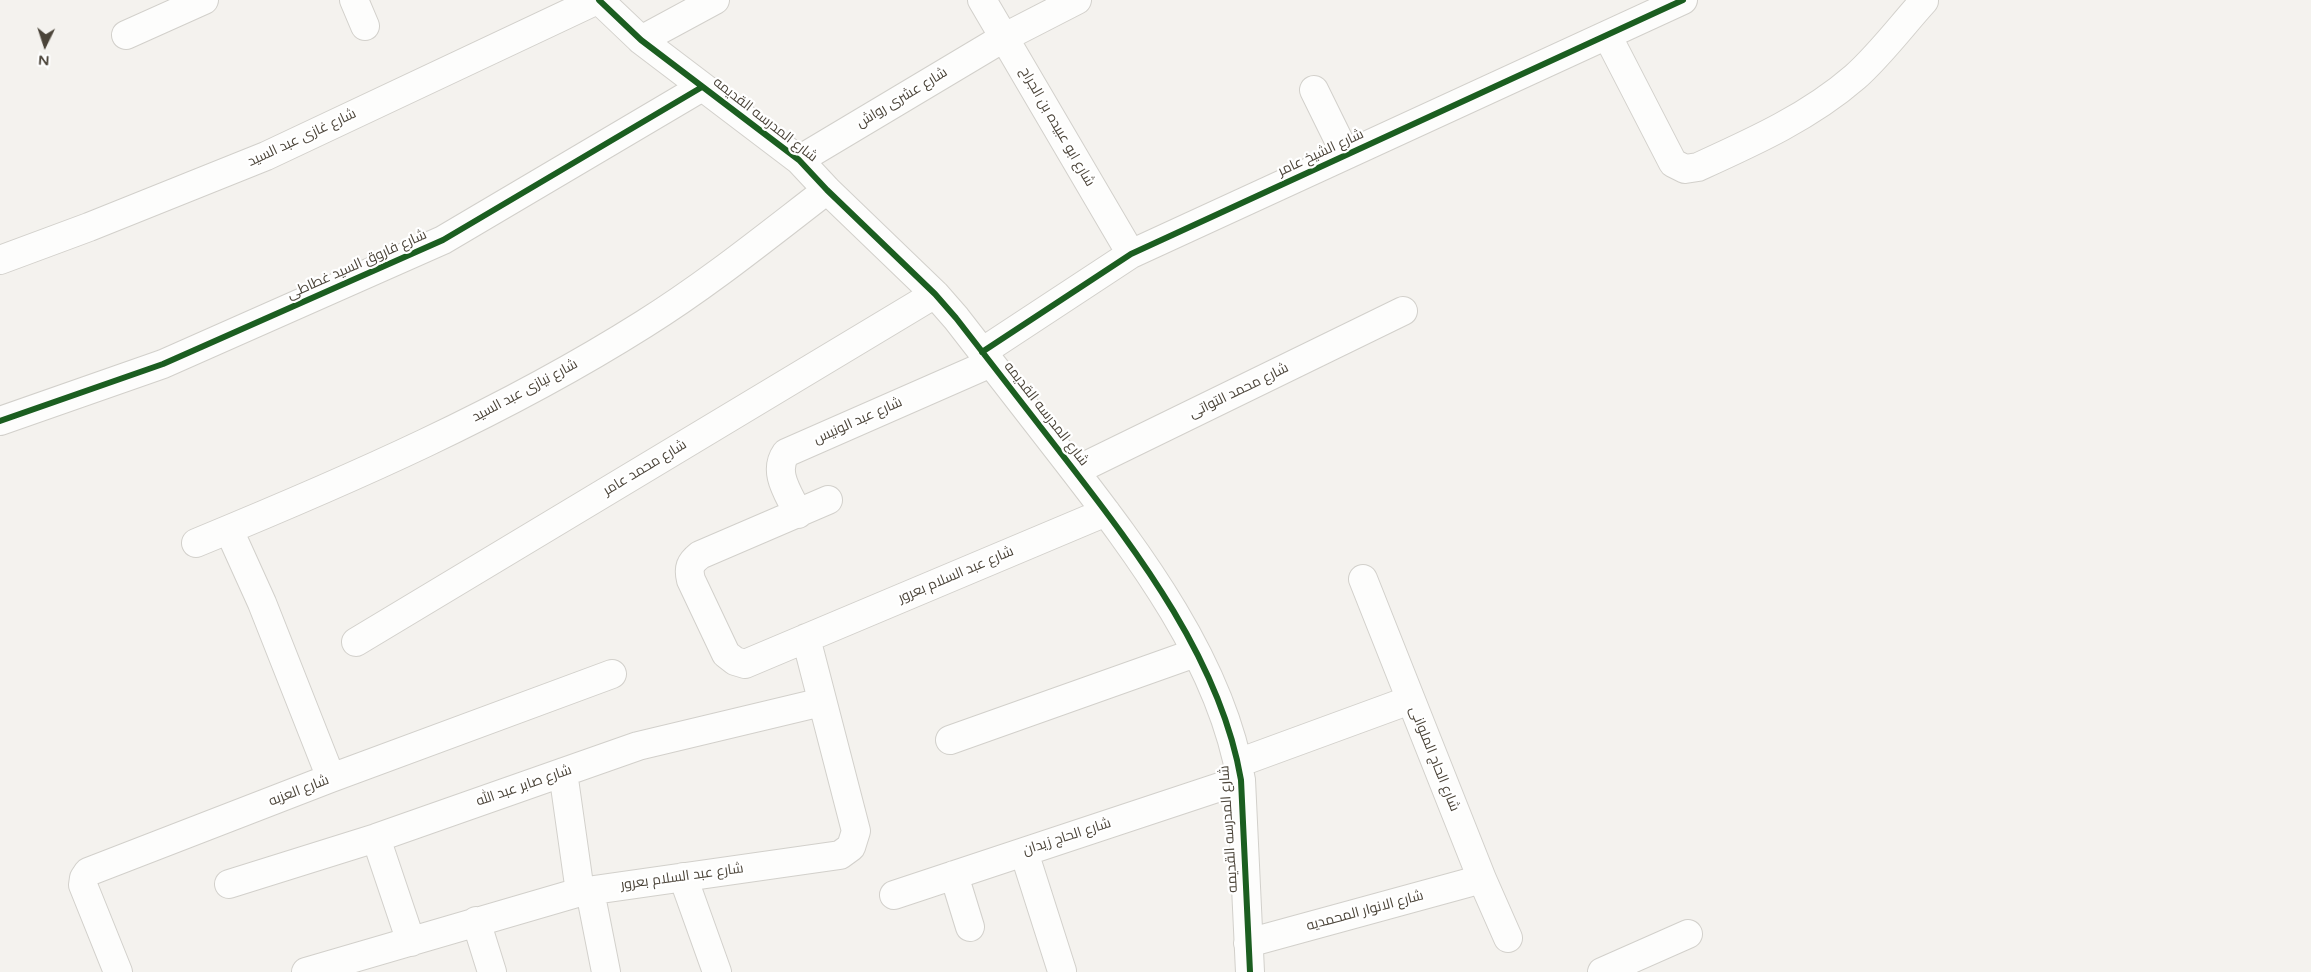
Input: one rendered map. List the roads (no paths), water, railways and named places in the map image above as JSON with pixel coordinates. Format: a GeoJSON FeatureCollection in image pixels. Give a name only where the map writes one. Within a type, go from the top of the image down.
{"type":"FeatureCollection","features":[{"type":"Feature","properties":{"kind":"street"},"geometry":{"type":"LineString","coordinates":[[126,35],[169,7],[204,0]]}},
{"type":"Feature","properties":{"kind":"street"},"geometry":{"type":"LineString","coordinates":[[354,0],[366,26]]}},
{"type":"Feature","properties":{"kind":"street","name":"شارع المدرسه القديمه"},"geometry":{"type":"LineString","coordinates":[[598,0],[641,40],[800,160],[827,190],[935,294],[1075,471],[1165,595],[1225,716],[1239,771],[1250,972]]}},
{"type":"Feature","properties":{"kind":"street","name":"شارع غازى عبد السيد"},"geometry":{"type":"LineString","coordinates":[[0,260],[89,228],[266,156],[598,0]]}},
{"type":"Feature","properties":{"kind":"street"},"geometry":{"type":"LineString","coordinates":[[641,40],[714,0]]}},
{"type":"Feature","properties":{"kind":"street","name":"شارع ابو عبيده بن الجراح"},"geometry":{"type":"LineString","coordinates":[[982,0],[1132,254]]}},
{"type":"Feature","properties":{"kind":"street","name":"شارع عشرى رواش"},"geometry":{"type":"LineString","coordinates":[[800,160],[1005,37],[1077,0]]}},
{"type":"Feature","properties":{"kind":"street","name":"شارع الشيخ عامر"},"geometry":{"type":"LineString","coordinates":[[986,358],[1132,254],[1683,0]]}},
{"type":"Feature","properties":{"kind":"street"},"geometry":{"type":"LineString","coordinates":[[1607,35],[1673,163],[1684,169],[1698,168],[1777,130],[1818,105],[1856,76],[1924,1]]}},
{"type":"Feature","properties":{"kind":"street","name":"شارع فاروق السيد غطاطى"},"geometry":{"type":"LineString","coordinates":[[0,422],[163,364],[443,240],[702,86]]}},
{"type":"Feature","properties":{"kind":"street"},"geometry":{"type":"LineString","coordinates":[[1314,90],[1346,155]]}},
{"type":"Feature","properties":{"kind":"street","name":"شارع نيازى عبد السيد"},"geometry":{"type":"LineString","coordinates":[[196,543],[400,456],[579,363],[645,324],[719,273],[827,190]]}},
{"type":"Feature","properties":{"kind":"street","name":"شارع محمد عامر"},"geometry":{"type":"LineString","coordinates":[[356,642],[935,294]]}},
{"type":"Feature","properties":{"kind":"street","name":"شارع محمد التواتى"},"geometry":{"type":"LineString","coordinates":[[1075,471],[1403,310]]}},
{"type":"Feature","properties":{"kind":"street","name":"شارع عبد الونيس"},"geometry":{"type":"LineString","coordinates":[[798,514],[779,470],[781,460],[786,453],[986,358]]}},
{"type":"Feature","properties":{"kind":"street"},"geometry":{"type":"LineString","coordinates":[[798,514],[828,500]]}},
{"type":"Feature","properties":{"kind":"street","name":"شارع عبد السلام بعرور"},"geometry":{"type":"LineString","coordinates":[[798,514],[692,561],[689,570],[691,580],[726,654],[735,661],[745,664],[1106,512]]}},
{"type":"Feature","properties":{"kind":"street"},"geometry":{"type":"LineString","coordinates":[[228,530],[262,602],[331,778]]}},
{"type":"Feature","properties":{"kind":"street","name":"شارع الحاج الملوانى"},"geometry":{"type":"LineString","coordinates":[[1363,579],[1482,879],[1508,938]]}},
{"type":"Feature","properties":{"kind":"street","name":"شارع عبد السلام بعرور"},"geometry":{"type":"LineString","coordinates":[[306,972],[377,962],[411,942],[476,921],[585,891],[840,855],[851,847],[856,832],[806,638]]}},
{"type":"Feature","properties":{"kind":"street"},"geometry":{"type":"LineString","coordinates":[[950,740],[1195,653]]}},
{"type":"Feature","properties":{"kind":"street","name":"شارع العزبه"},"geometry":{"type":"LineString","coordinates":[[118,972],[83,885],[88,872],[331,778],[612,674]]}},
{"type":"Feature","properties":{"kind":"street","name":"شارع الحاج زيدان"},"geometry":{"type":"LineString","coordinates":[[894,895],[1024,852],[1239,771],[1410,700]]}},
{"type":"Feature","properties":{"kind":"street","name":"شارع صابر عبد الله"},"geometry":{"type":"LineString","coordinates":[[229,884],[376,838],[638,746],[822,702]]}},
{"type":"Feature","properties":{"kind":"street"},"geometry":{"type":"LineString","coordinates":[[562,772],[585,891],[606,972]]}},
{"type":"Feature","properties":{"kind":"street"},"geometry":{"type":"LineString","coordinates":[[376,838],[411,942]]}},
{"type":"Feature","properties":{"kind":"street"},"geometry":{"type":"LineString","coordinates":[[1024,852],[1062,971]]}},
{"type":"Feature","properties":{"kind":"street"},"geometry":{"type":"LineString","coordinates":[[954,875],[970,927]]}},
{"type":"Feature","properties":{"kind":"street"},"geometry":{"type":"LineString","coordinates":[[683,877],[717,972]]}},
{"type":"Feature","properties":{"kind":"street","name":"شارع الانوار المحمديه"},"geometry":{"type":"LineString","coordinates":[[1248,942],[1482,879]]}},
{"type":"Feature","properties":{"kind":"street"},"geometry":{"type":"LineString","coordinates":[[476,921],[492,972]]}},
{"type":"Feature","properties":{"kind":"street"},"geometry":{"type":"LineString","coordinates":[[1602,972],[1688,934]]}}]}
